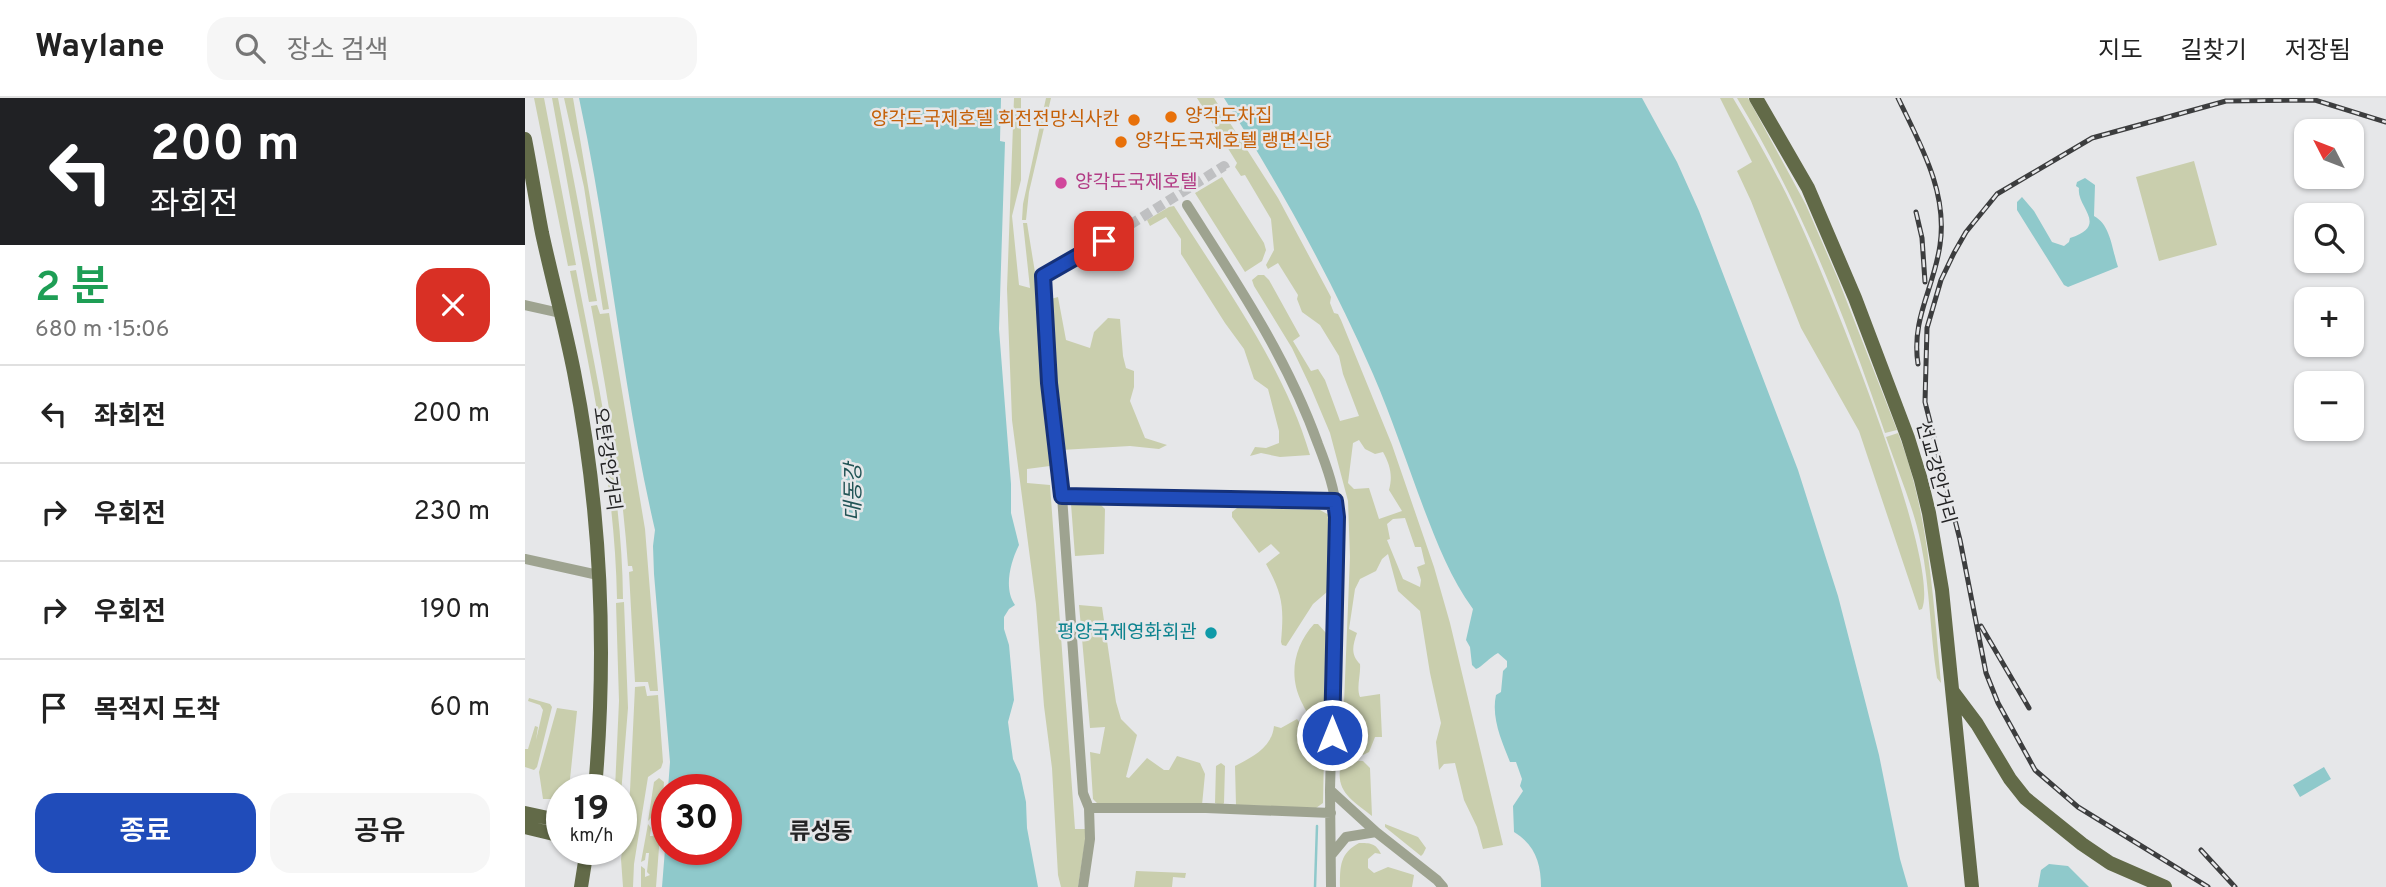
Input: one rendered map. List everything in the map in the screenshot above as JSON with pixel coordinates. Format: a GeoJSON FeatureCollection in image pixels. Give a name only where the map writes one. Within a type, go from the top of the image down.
{"type":"FeatureCollection","features":[{"type":"Feature","properties":{"kind":"main road","name":"선교강안거리"},"geometry":{"type":"LineString","coordinates":[[1756,98],[1808,188],[1855,298],[1908,438],[1929,513],[1942,590],[1972,887]]}},
{"type":"Feature","properties":{"kind":"main road","name":"오탄강안거리"},"geometry":{"type":"LineString","coordinates":[[525,139],[542,231],[574,372],[587,448],[597,539],[600,607],[600,738],[596,774]]}},
{"type":"Feature","properties":{"kind":"main road"},"geometry":{"type":"LineString","coordinates":[[1952,691],[2025,798],[2110,863],[2165,887]]}},
{"type":"Feature","properties":{"kind":"main road"},"geometry":{"type":"LineString","coordinates":[[525,813],[546,818]]}},
{"type":"Feature","properties":{"kind":"main road"},"geometry":{"type":"LineString","coordinates":[[525,827],[546,832]]}},
{"type":"Feature","properties":{"kind":"main road"},"geometry":{"type":"LineString","coordinates":[[580,887],[584,865]]}},
{"type":"Feature","properties":{"kind":"street"},"geometry":{"type":"LineString","coordinates":[[1187,205],[1284,363],[1311,422],[1335,501],[1337,517],[1330,790],[1331,887]]}},
{"type":"Feature","properties":{"kind":"street"},"geometry":{"type":"LineString","coordinates":[[1083,887],[1090,839],[1089,808],[1083,793],[1062,496],[1049,383],[1043,276],[1104,241]]}},
{"type":"Feature","properties":{"kind":"street"},"geometry":{"type":"LineString","coordinates":[[525,305],[560,313]]}},
{"type":"Feature","properties":{"kind":"street"},"geometry":{"type":"LineString","coordinates":[[1062,496],[1335,501]]}},
{"type":"Feature","properties":{"kind":"street"},"geometry":{"type":"LineString","coordinates":[[525,559],[598,575]]}},
{"type":"Feature","properties":{"kind":"street"},"geometry":{"type":"LineString","coordinates":[[1330,790],[1375,832],[1443,887]]}},
{"type":"Feature","properties":{"kind":"street"},"geometry":{"type":"LineString","coordinates":[[1089,808],[1206,808],[1331,813]]}},
{"type":"Feature","properties":{"kind":"street"},"geometry":{"type":"LineString","coordinates":[[1332,854],[1346,837],[1375,832]]}},
{"type":"Feature","properties":{"kind":"green space"},"geometry":{"type":"Polygon","coordinates":[[[534,98],[544,98],[576,265],[568,266],[534,98]]]}},
{"type":"Feature","properties":{"kind":"green space"},"geometry":{"type":"Polygon","coordinates":[[[552,98],[558,98],[597,301],[589,302],[552,98]]]}},
{"type":"Feature","properties":{"kind":"green space"},"geometry":{"type":"Polygon","coordinates":[[[564,98],[573,98],[609,309],[603,310],[584,187],[564,98]]]}},
{"type":"Feature","properties":{"kind":"green space"},"geometry":{"type":"Polygon","coordinates":[[[1014,98],[1021,98],[1021,180],[1012,216],[1019,285],[1030,288],[1023,223],[1027,223],[1038,291],[1050,466],[1027,469],[1027,483],[1050,485],[1075,829],[1087,829],[1078,887],[1061,887],[1058,875],[1052,768],[1036,604],[1012,420],[1007,289],[1014,98]]]}},
{"type":"Feature","properties":{"kind":"green space"},"geometry":{"type":"Polygon","coordinates":[[[1046,98],[1051,98],[1029,192],[1026,220],[1022,220],[1023,204],[1046,98]]]}},
{"type":"Feature","properties":{"kind":"green space"},"geometry":{"type":"Polygon","coordinates":[[[1197,98],[1214,98],[1278,198],[1331,297],[1334,313],[1338,314],[1341,320],[1392,445],[1434,567],[1503,845],[1483,849],[1477,827],[1464,800],[1455,763],[1444,764],[1439,770],[1436,742],[1441,723],[1420,611],[1398,591],[1388,554],[1376,571],[1360,579],[1355,589],[1349,629],[1357,633],[1353,649],[1360,664],[1360,697],[1380,694],[1382,737],[1375,737],[1369,752],[1363,755],[1342,752],[1350,557],[1348,501],[1330,433],[1292,348],[1254,286],[1252,280],[1258,275],[1264,275],[1269,280],[1300,336],[1293,341],[1311,371],[1318,369],[1325,380],[1340,421],[1359,416],[1339,356],[1320,325],[1302,312],[1298,295],[1278,263],[1268,269],[1266,265],[1274,250],[1271,219],[1245,175],[1241,176],[1235,167],[1237,163],[1197,98]],[[1359,440],[1353,443],[1348,483],[1354,489],[1369,488],[1379,519],[1402,511],[1389,490],[1390,470],[1383,452],[1375,454],[1365,449],[1359,440]],[[1405,518],[1393,519],[1387,524],[1390,539],[1387,540],[1403,579],[1420,587],[1417,567],[1425,564],[1421,547],[1415,547],[1405,518]]]}},
{"type":"Feature","properties":{"kind":"green space"},"geometry":{"type":"Polygon","coordinates":[[[1720,98],[1733,98],[1773,168],[1829,290],[1898,477],[1923,580],[1922,609],[1919,610],[1859,431],[1801,328],[1737,171],[1752,162],[1720,98]]]}},
{"type":"Feature","properties":{"kind":"green space"},"geometry":{"type":"Polygon","coordinates":[[[1737,98],[1748,98],[1806,205],[1897,430],[1885,433],[1820,261],[1781,179],[1737,98]]]}},
{"type":"Feature","properties":{"kind":"green space"},"geometry":{"type":"Polygon","coordinates":[[[2194,161],[2217,245],[2159,261],[2136,177],[2194,161]]]}},
{"type":"Feature","properties":{"kind":"green space"},"geometry":{"type":"Polygon","coordinates":[[[1222,177],[1266,250],[1262,261],[1245,272],[1195,193],[1222,177]]]}},
{"type":"Feature","properties":{"kind":"green space"},"geometry":{"type":"Polygon","coordinates":[[[1174,206],[1268,357],[1298,421],[1310,455],[1280,457],[1261,453],[1250,456],[1255,447],[1266,448],[1279,443],[1279,431],[1268,389],[1254,379],[1244,349],[1181,254],[1181,239],[1166,217],[1150,226],[1147,220],[1174,206]]]}},
{"type":"Feature","properties":{"kind":"green space"},"geometry":{"type":"Polygon","coordinates":[[[576,270],[613,475],[622,557],[623,599],[617,599],[607,475],[570,271],[576,270]]]}},
{"type":"Feature","properties":{"kind":"green space"},"geometry":{"type":"Polygon","coordinates":[[[1058,297],[1066,340],[1090,348],[1094,332],[1108,318],[1120,319],[1126,368],[1134,371],[1134,387],[1130,401],[1145,438],[1167,445],[1159,449],[1130,446],[1061,450],[1051,299],[1058,297]]]}},
{"type":"Feature","properties":{"kind":"green space"},"geometry":{"type":"Polygon","coordinates":[[[597,305],[600,314],[609,313],[645,529],[658,691],[650,691],[648,682],[635,682],[629,572],[633,571],[632,566],[628,566],[618,468],[591,306],[597,305]]]}},
{"type":"Feature","properties":{"kind":"green space"},"geometry":{"type":"Polygon","coordinates":[[[1898,433],[1917,494],[1923,525],[1941,683],[1937,678],[1921,544],[1886,437],[1898,433]]]}},
{"type":"Feature","properties":{"kind":"green space"},"geometry":{"type":"Polygon","coordinates":[[[1071,504],[1100,504],[1105,509],[1104,554],[1075,556],[1071,504]]]}},
{"type":"Feature","properties":{"kind":"green space"},"geometry":{"type":"Polygon","coordinates":[[[1237,508],[1320,510],[1329,515],[1327,592],[1313,604],[1286,646],[1281,642],[1282,610],[1279,593],[1266,564],[1280,553],[1271,544],[1259,553],[1232,517],[1232,512],[1237,508]]]}},
{"type":"Feature","properties":{"kind":"green space"},"geometry":{"type":"Polygon","coordinates":[[[624,602],[628,708],[623,774],[616,774],[619,701],[616,603],[624,602]]]}},
{"type":"Feature","properties":{"kind":"green space"},"geometry":{"type":"Polygon","coordinates":[[[1079,605],[1102,607],[1116,702],[1121,719],[1137,735],[1126,777],[1129,778],[1147,758],[1164,770],[1169,770],[1177,756],[1200,763],[1205,774],[1202,805],[1098,804],[1093,799],[1090,752],[1100,754],[1105,727],[1090,728],[1079,605]]]}},
{"type":"Feature","properties":{"kind":"green space"},"geometry":{"type":"Polygon","coordinates":[[[1314,624],[1318,624],[1326,633],[1324,705],[1322,711],[1312,716],[1305,709],[1298,693],[1294,672],[1302,642],[1314,624]]]}},
{"type":"Feature","properties":{"kind":"green space"},"geometry":{"type":"Polygon","coordinates":[[[645,686],[647,696],[658,695],[663,762],[661,768],[648,777],[637,845],[637,774],[631,774],[635,687],[645,686]]]}},
{"type":"Feature","properties":{"kind":"green space"},"geometry":{"type":"Polygon","coordinates":[[[529,698],[552,707],[534,770],[525,767],[525,749],[528,749],[535,726],[538,727],[536,740],[543,710],[540,705],[528,701],[529,698]]]}},
{"type":"Feature","properties":{"kind":"green space"},"geometry":{"type":"Polygon","coordinates":[[[557,708],[577,711],[571,774],[546,774],[546,799],[543,799],[539,772],[557,708]]]}},
{"type":"Feature","properties":{"kind":"green space"},"geometry":{"type":"Polygon","coordinates":[[[1297,719],[1324,755],[1323,803],[1316,808],[1236,805],[1235,766],[1266,746],[1274,726],[1281,728],[1297,719]]]}},
{"type":"Feature","properties":{"kind":"green space"},"geometry":{"type":"Polygon","coordinates":[[[1342,760],[1363,761],[1370,768],[1372,816],[1351,799],[1342,787],[1342,760]]]}},
{"type":"Feature","properties":{"kind":"green space"},"geometry":{"type":"Polygon","coordinates":[[[1221,763],[1225,766],[1222,806],[1215,803],[1216,766],[1221,763]]]}},
{"type":"Feature","properties":{"kind":"green space"},"geometry":{"type":"Polygon","coordinates":[[[648,824],[651,828],[651,865],[658,865],[656,887],[641,887],[641,866],[645,869],[645,877],[650,875],[647,872],[649,853],[646,853],[645,860],[641,862],[648,824]]]}},
{"type":"Feature","properties":{"kind":"green space"},"geometry":{"type":"Polygon","coordinates":[[[1385,824],[1418,837],[1426,848],[1423,854],[1421,856],[1385,827],[1385,824]]]}},
{"type":"Feature","properties":{"kind":"green space"},"geometry":{"type":"Polygon","coordinates":[[[1359,843],[1372,844],[1381,854],[1375,853],[1368,859],[1368,868],[1374,873],[1388,867],[1414,875],[1412,887],[1340,887],[1342,861],[1348,851],[1359,843]]]}},
{"type":"Feature","properties":{"kind":"green space"},"geometry":{"type":"Polygon","coordinates":[[[621,865],[634,865],[633,887],[623,887],[621,865]]]}},
{"type":"Feature","properties":{"kind":"green space"},"geometry":{"type":"Polygon","coordinates":[[[1136,871],[1186,873],[1185,878],[1173,877],[1172,887],[1134,887],[1136,871]]]}},
{"type":"Feature","properties":{"kind":"water","name":"대동강"},"geometry":{"type":"Polygon","coordinates":[[[579,98],[1001,98],[1000,141],[1005,142],[999,329],[1011,513],[1019,545],[1013,559],[1009,583],[1009,591],[1015,605],[1004,617],[1014,700],[1008,722],[1013,759],[1020,774],[1026,802],[1027,828],[1038,887],[662,887],[664,865],[742,865],[742,774],[669,774],[654,574],[655,530],[634,423],[579,98]]]}},
{"type":"Feature","properties":{"kind":"water"},"geometry":{"type":"Polygon","coordinates":[[[1224,98],[1642,98],[1677,162],[1699,211],[1798,470],[1838,596],[1879,755],[1908,887],[1541,887],[1540,870],[1535,855],[1527,843],[1514,832],[1513,806],[1523,791],[1520,786],[1522,779],[1516,762],[1510,762],[1496,721],[1496,695],[1501,692],[1507,661],[1498,653],[1476,669],[1472,665],[1470,647],[1466,640],[1473,609],[1439,548],[1373,374],[1304,233],[1224,98]]]}},
{"type":"Feature","properties":{"kind":"water"},"geometry":{"type":"Polygon","coordinates":[[[2085,178],[2095,185],[2094,216],[2104,225],[2118,267],[2068,287],[2064,285],[2017,210],[2017,202],[2022,197],[2034,211],[2052,242],[2064,246],[2070,238],[2082,233],[2090,221],[2076,186],[2077,182],[2085,178]]]}},
{"type":"Feature","properties":{"kind":"water"},"geometry":{"type":"Polygon","coordinates":[[[2324,767],[2331,779],[2300,797],[2293,785],[2324,767]]]}},
{"type":"Feature","properties":{"kind":"water"},"geometry":{"type":"Polygon","coordinates":[[[2049,864],[2068,866],[2089,887],[2038,887],[2041,870],[2049,864]]]}},
{"type":"Feature","properties":{"kind":"waterway"},"geometry":{"type":"LineString","coordinates":[[1315,887],[1317,826]]}},
{"type":"Feature","properties":{"kind":"tunnel"},"geometry":{"type":"LineString","coordinates":[[1104,241],[1224,166],[1227,172]]}},
{"type":"Feature","properties":{"kind":"railway"},"geometry":{"type":"LineString","coordinates":[[1898,98],[1930,169],[1940,206],[1940,245],[1920,318],[1918,364]]}},
{"type":"Feature","properties":{"kind":"railway"},"geometry":{"type":"LineString","coordinates":[[2208,887],[2078,807],[2035,770],[1998,703],[1986,673],[1960,540],[1925,402],[1927,328],[1941,280],[1954,253],[1966,232],[1997,194],[2092,138],[2226,101],[2315,100],[2386,122]]}},
{"type":"Feature","properties":{"kind":"railway"},"geometry":{"type":"LineString","coordinates":[[1916,212],[1922,238],[1925,282]]}},
{"type":"Feature","properties":{"kind":"railway"},"geometry":{"type":"LineString","coordinates":[[1981,626],[2029,708]]}},
{"type":"Feature","properties":{"kind":"railway"},"geometry":{"type":"LineString","coordinates":[[2201,850],[2235,887]]}},
{"type":"Feature","properties":{"kind":"place","name":"양각도차집"},"geometry":{"type":"Point","coordinates":[1171,117]}},
{"type":"Feature","properties":{"kind":"place","name":"양각도국제호텔 회전전망식사칸"},"geometry":{"type":"Point","coordinates":[1134,120]}},
{"type":"Feature","properties":{"kind":"place","name":"양각도국제호텔 랭면식당"},"geometry":{"type":"Point","coordinates":[1121,142]}},
{"type":"Feature","properties":{"kind":"place","name":"양각도국제호텔"},"geometry":{"type":"Point","coordinates":[1061,183]}},
{"type":"Feature","properties":{"kind":"place","name":"평양국제영화회관"},"geometry":{"type":"Point","coordinates":[1211,633]}},
{"type":"Feature","properties":{"kind":"district","name":"류성동"},"geometry":{"type":"Point","coordinates":[821,833]}},
{"type":"Feature","properties":{"kind":"route"},"geometry":{"type":"LineString","coordinates":[[1104,241],[1043,276],[1049,383],[1062,496],[1335,501],[1337,517],[1332,735]]}}]}
